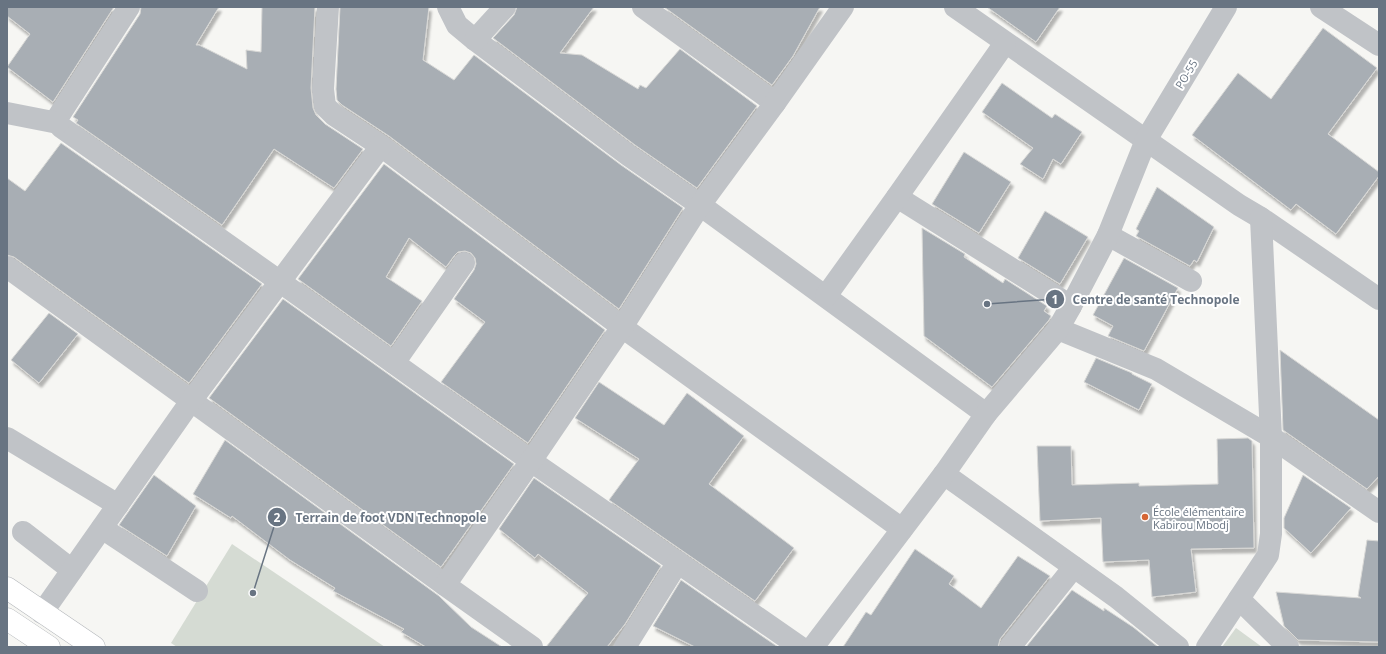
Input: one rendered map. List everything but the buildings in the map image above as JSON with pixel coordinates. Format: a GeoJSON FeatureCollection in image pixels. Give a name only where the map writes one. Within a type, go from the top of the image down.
{"type":"FeatureCollection","features":[{"type":"Feature","properties":{"kind":"main road"},"geometry":{"type":"LineString","coordinates":[[7,588],[94,647]]}},
{"type":"Feature","properties":{"kind":"main road"},"geometry":{"type":"LineString","coordinates":[[7,619],[49,647]]}},
{"type":"Feature","properties":{"kind":"street"},"geometry":{"type":"LineString","coordinates":[[58,123],[58,117],[129,7]]}},
{"type":"Feature","properties":{"kind":"street"},"geometry":{"type":"LineString","coordinates":[[328,7],[324,89],[325,106],[334,116],[381,146],[622,327],[902,529]]}},
{"type":"Feature","properties":{"kind":"street"},"geometry":{"type":"LineString","coordinates":[[448,7],[457,25],[475,40],[628,155],[826,296],[986,414]]}},
{"type":"Feature","properties":{"kind":"street"},"geometry":{"type":"LineString","coordinates":[[475,40],[505,7]]}},
{"type":"Feature","properties":{"kind":"street"},"geometry":{"type":"LineString","coordinates":[[643,7],[775,103]]}},
{"type":"Feature","properties":{"kind":"street"},"geometry":{"type":"LineString","coordinates":[[444,585],[622,327],[700,205],[843,7]]}},
{"type":"Feature","properties":{"kind":"street"},"geometry":{"type":"LineString","coordinates":[[955,7],[1239,205],[1262,218],[1379,299]]}},
{"type":"Feature","properties":{"kind":"street","name":"PO-55"},"geometry":{"type":"LineString","coordinates":[[813,647],[944,474],[986,414],[1058,329],[1108,235],[1146,140],[1226,7]]}},
{"type":"Feature","properties":{"kind":"street"},"geometry":{"type":"LineString","coordinates":[[1321,7],[1379,45]]}},
{"type":"Feature","properties":{"kind":"street"},"geometry":{"type":"LineString","coordinates":[[826,296],[1005,43]]}},
{"type":"Feature","properties":{"kind":"street"},"geometry":{"type":"LineString","coordinates":[[7,112],[58,123],[61,127],[531,461],[800,647]]}},
{"type":"Feature","properties":{"kind":"street"},"geometry":{"type":"LineString","coordinates":[[42,613],[279,281],[381,146]]}},
{"type":"Feature","properties":{"kind":"street"},"geometry":{"type":"LineString","coordinates":[[897,197],[1071,306]]}},
{"type":"Feature","properties":{"kind":"street"},"geometry":{"type":"LineString","coordinates":[[1207,647],[1268,555],[1271,534],[1271,438],[1262,218]]}},
{"type":"Feature","properties":{"kind":"street"},"geometry":{"type":"LineString","coordinates":[[1108,235],[1190,281]]}},
{"type":"Feature","properties":{"kind":"street"},"geometry":{"type":"LineString","coordinates":[[394,363],[464,263]]}},
{"type":"Feature","properties":{"kind":"street"},"geometry":{"type":"LineString","coordinates":[[7,267],[444,585],[532,647]]}},
{"type":"Feature","properties":{"kind":"street"},"geometry":{"type":"LineString","coordinates":[[1058,329],[1156,370],[1271,438],[1379,512]]}},
{"type":"Feature","properties":{"kind":"street"},"geometry":{"type":"LineString","coordinates":[[7,438],[118,505]]}},
{"type":"Feature","properties":{"kind":"street"},"geometry":{"type":"LineString","coordinates":[[944,474],[1116,597],[1178,647]]}},
{"type":"Feature","properties":{"kind":"street"},"geometry":{"type":"LineString","coordinates":[[102,528],[197,591]]}},
{"type":"Feature","properties":{"kind":"street"},"geometry":{"type":"LineString","coordinates":[[24,532],[72,570]]}},
{"type":"Feature","properties":{"kind":"street"},"geometry":{"type":"LineString","coordinates":[[625,647],[678,562]]}},
{"type":"Feature","properties":{"kind":"street"},"geometry":{"type":"LineString","coordinates":[[1010,647],[1074,567]]}},
{"type":"Feature","properties":{"kind":"street"},"geometry":{"type":"LineString","coordinates":[[1239,599],[1288,647]]}},
{"type":"Feature","properties":{"kind":"shaded area"},"geometry":{"type":"Polygon","coordinates":[[[232,544],[385,647],[177,647],[171,643],[232,544]]]}},
{"type":"Feature","properties":{"kind":"shaded area"},"geometry":{"type":"Polygon","coordinates":[[[1236,628],[1262,647],[1222,647],[1236,628]]]}},
{"type":"Feature","properties":{"kind":"place","name":"Centre de santé Technopole"},"geometry":{"type":"Point","coordinates":[987,304]}},
{"type":"Feature","properties":{"kind":"place","name":"École élémentaire Kabirou Mbodj"},"geometry":{"type":"Point","coordinates":[1145,517]}},
{"type":"Feature","properties":{"kind":"place","name":"Terrain de foot VDN Technopole"},"geometry":{"type":"Point","coordinates":[253,593]}}]}
